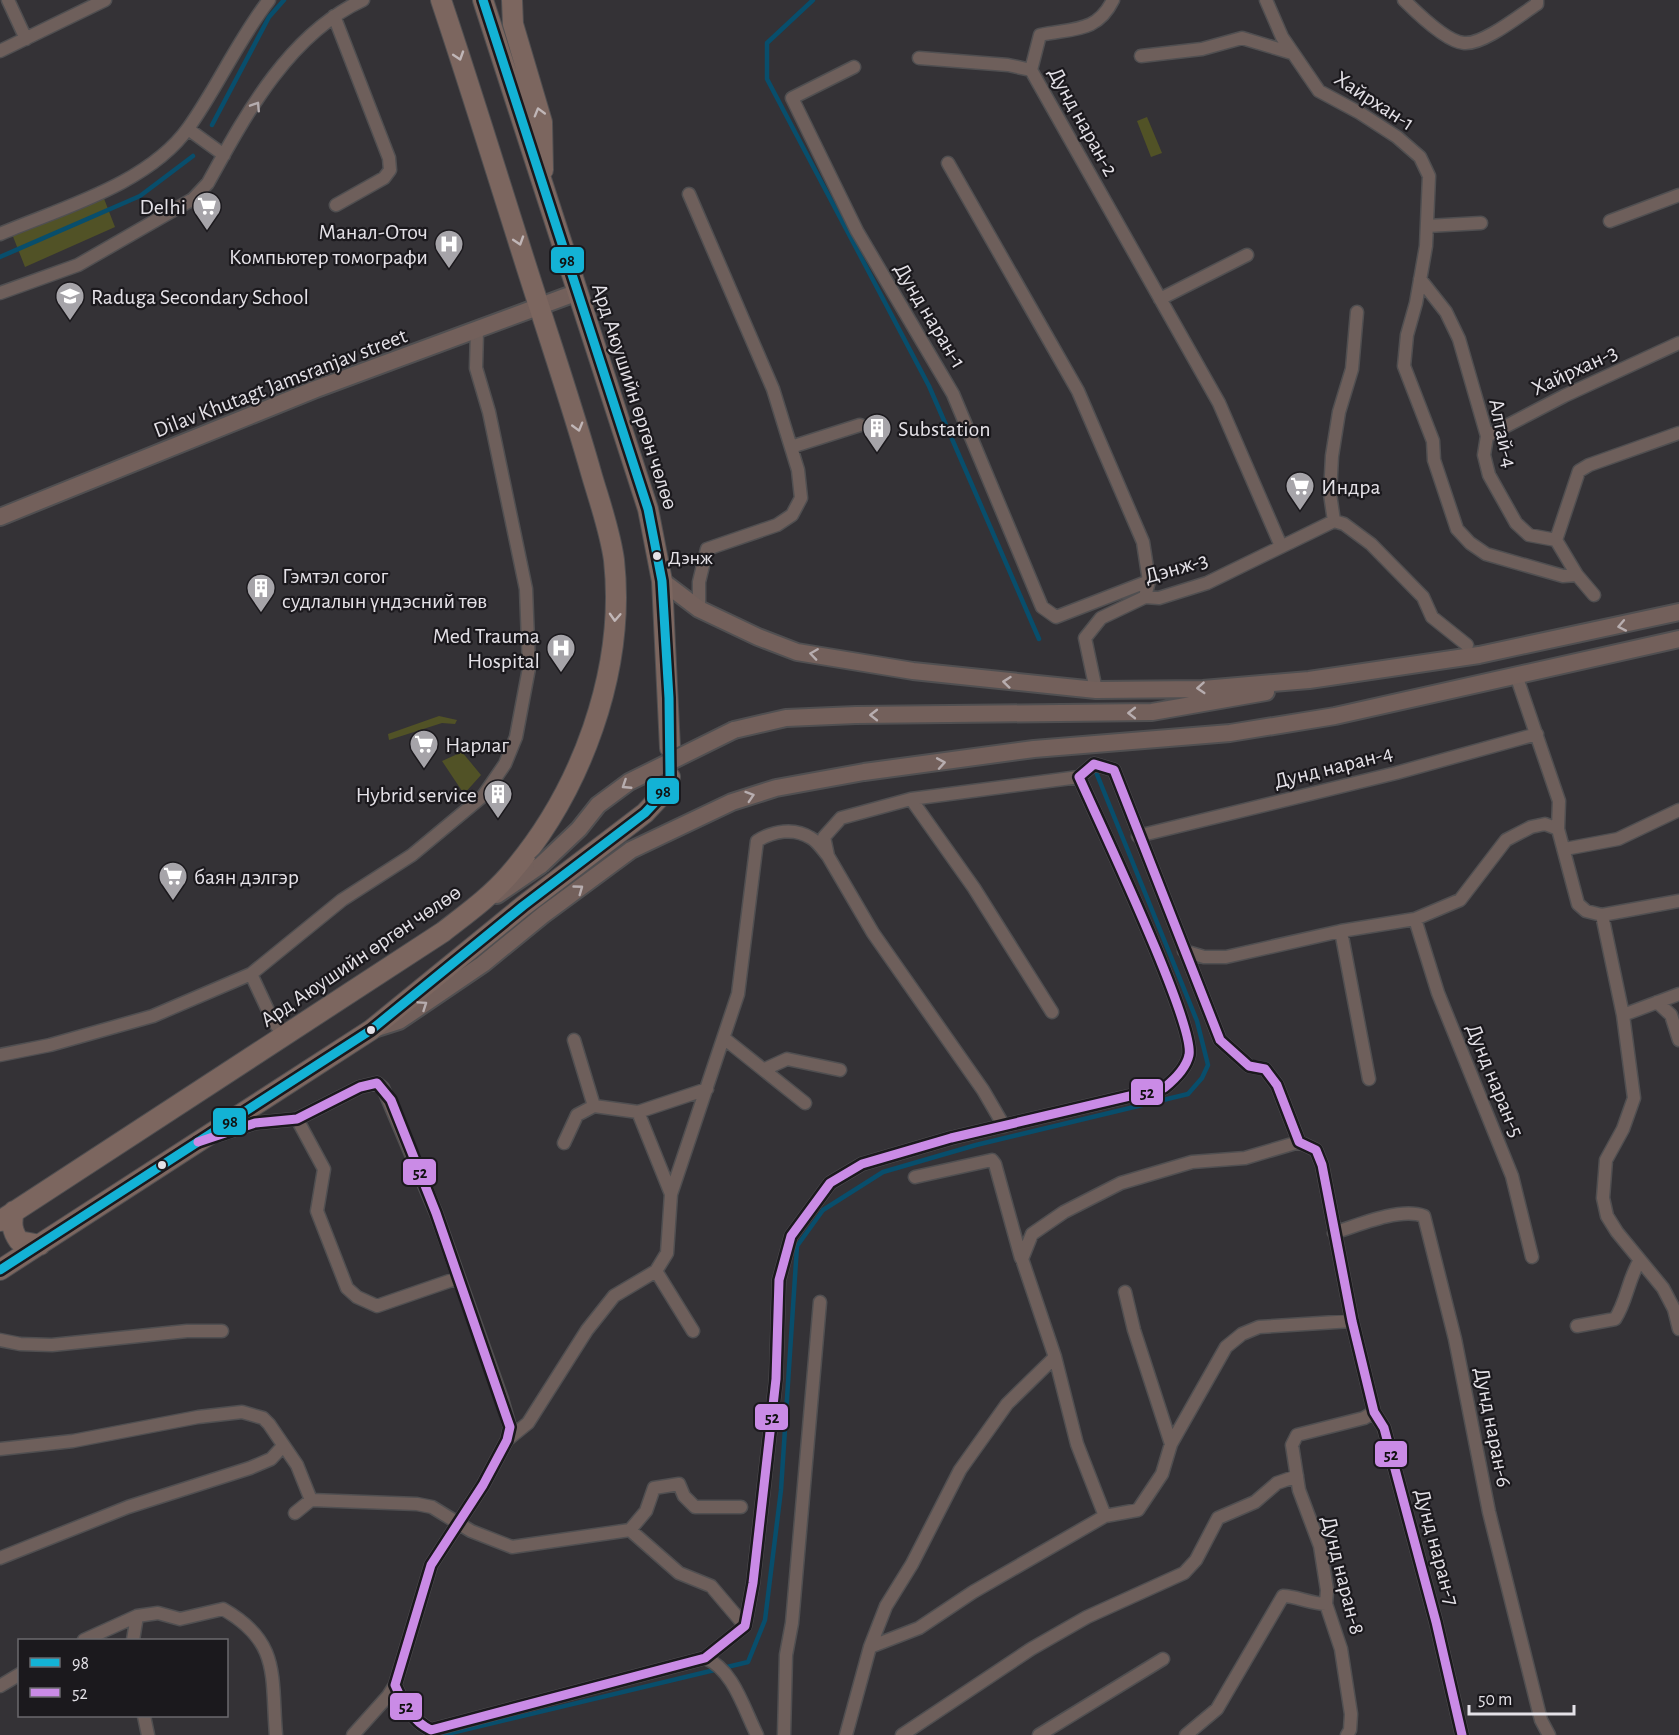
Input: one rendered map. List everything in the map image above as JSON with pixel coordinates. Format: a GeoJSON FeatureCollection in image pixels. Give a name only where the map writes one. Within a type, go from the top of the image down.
{"type":"FeatureCollection","features":[{"type":"Feature","properties":{"kind":"main road","name":"Ард Аюушийн өргөн чөлөө"},"geometry":{"type":"LineString","coordinates":[[7,1216],[443,932],[482,902],[509,875],[560,802],[575,773],[591,729],[607,676],[614,639],[616,602],[614,558],[575,415],[441,0]]}},
{"type":"Feature","properties":{"kind":"main road","name":"Ард Аюушийн өргөн чөлөө"},"geometry":{"type":"LineString","coordinates":[[483,0],[543,191],[648,509],[662,581],[670,748]]}},
{"type":"Feature","properties":{"kind":"main road"},"geometry":{"type":"LineString","coordinates":[[512,0],[513,24],[542,122],[543,191]]}},
{"type":"Feature","properties":{"kind":"main road","name":"Dilav Khutagt Jamsranjav street"},"geometry":{"type":"LineString","coordinates":[[0,517],[316,390],[578,292]]}},
{"type":"Feature","properties":{"kind":"main road"},"geometry":{"type":"LineString","coordinates":[[662,581],[699,609],[758,637],[797,652],[924,672],[1096,690],[1203,689],[1309,680],[1679,612]]}},
{"type":"Feature","properties":{"kind":"main road"},"geometry":{"type":"LineString","coordinates":[[371,1030],[399,1021],[483,964],[543,915],[631,850],[732,802],[776,788],[864,772],[1034,749],[1230,733],[1335,716],[1679,639]]}},
{"type":"Feature","properties":{"kind":"main road"},"geometry":{"type":"LineString","coordinates":[[443,932],[541,865],[579,829],[598,805],[628,783],[734,730],[786,718],[845,715],[1152,712],[1473,650]]}},
{"type":"Feature","properties":{"kind":"main road"},"geometry":{"type":"LineString","coordinates":[[0,1270],[371,1030],[523,906],[645,813],[660,797],[670,777]]}},
{"type":"Feature","properties":{"kind":"main road"},"geometry":{"type":"LineString","coordinates":[[7,1216],[13,1233],[19,1241],[40,1245]]}},
{"type":"Feature","properties":{"kind":"main road"},"geometry":{"type":"LineString","coordinates":[[0,1255],[0,1261]]}},
{"type":"Feature","properties":{"kind":"street"},"geometry":{"type":"LineString","coordinates":[[8,0],[26,39]]}},
{"type":"Feature","properties":{"kind":"street"},"geometry":{"type":"LineString","coordinates":[[0,51],[105,0]]}},
{"type":"Feature","properties":{"kind":"street"},"geometry":{"type":"LineString","coordinates":[[0,234],[146,169],[188,129],[246,30],[269,0]]}},
{"type":"Feature","properties":{"kind":"street"},"geometry":{"type":"LineString","coordinates":[[0,293],[78,265],[193,199],[208,183],[289,55],[334,16],[363,0]]}},
{"type":"Feature","properties":{"kind":"street","name":"Дунд наран-2"},"geometry":{"type":"LineString","coordinates":[[1113,0],[1107,12],[1092,26],[1040,35],[1031,70],[1219,403],[1281,546]]}},
{"type":"Feature","properties":{"kind":"street","name":"Хайрхан-1"},"geometry":{"type":"LineString","coordinates":[[1266,0],[1282,37],[1319,91],[1370,119],[1420,157],[1429,176],[1427,226],[1420,279],[1407,335],[1404,366],[1433,441],[1434,460],[1457,529],[1486,555],[1563,576],[1577,575]]}},
{"type":"Feature","properties":{"kind":"street"},"geometry":{"type":"LineString","coordinates":[[1404,0],[1425,20],[1461,43],[1475,42],[1537,4],[1537,0]]}},
{"type":"Feature","properties":{"kind":"street"},"geometry":{"type":"LineString","coordinates":[[334,16],[389,158],[390,170],[384,178],[336,205]]}},
{"type":"Feature","properties":{"kind":"street"},"geometry":{"type":"LineString","coordinates":[[1141,56],[1202,49],[1242,38],[1292,53]]}},
{"type":"Feature","properties":{"kind":"street"},"geometry":{"type":"LineString","coordinates":[[919,58],[1008,65],[1031,70]]}},
{"type":"Feature","properties":{"kind":"street","name":"Дунд наран-1"},"geometry":{"type":"LineString","coordinates":[[854,67],[792,98],[857,231],[953,394],[1042,607],[1056,617],[1149,581]]}},
{"type":"Feature","properties":{"kind":"street"},"geometry":{"type":"LineString","coordinates":[[188,129],[224,155]]}},
{"type":"Feature","properties":{"kind":"street"},"geometry":{"type":"LineString","coordinates":[[948,163],[1078,391],[1143,542],[1149,581],[1145,597]]}},
{"type":"Feature","properties":{"kind":"street"},"geometry":{"type":"LineString","coordinates":[[689,194],[773,389],[798,470],[801,498],[792,515],[777,525],[707,549],[699,582],[699,609]]}},
{"type":"Feature","properties":{"kind":"street"},"geometry":{"type":"LineString","coordinates":[[1610,221],[1679,195]]}},
{"type":"Feature","properties":{"kind":"street"},"geometry":{"type":"LineString","coordinates":[[1427,226],[1481,223]]}},
{"type":"Feature","properties":{"kind":"street"},"geometry":{"type":"LineString","coordinates":[[1160,299],[1247,255]]}},
{"type":"Feature","properties":{"kind":"street","name":"Алтай-4"},"geometry":{"type":"LineString","coordinates":[[1420,279],[1446,312],[1459,339],[1487,436],[1484,455],[1489,475],[1516,523],[1529,535],[1556,540]]}},
{"type":"Feature","properties":{"kind":"street"},"geometry":{"type":"LineString","coordinates":[[1357,312],[1352,369],[1339,412],[1332,456],[1330,494],[1334,521],[1344,524],[1371,544],[1423,597],[1432,617],[1473,650]]}},
{"type":"Feature","properties":{"kind":"street"},"geometry":{"type":"LineString","coordinates":[[0,1055],[51,1045],[153,1016],[251,974],[342,900],[412,855],[475,804],[505,764],[516,737],[529,668],[526,589],[492,424],[476,368],[477,331]]}},
{"type":"Feature","properties":{"kind":"street","name":"Хайрхан-3"},"geometry":{"type":"LineString","coordinates":[[1487,436],[1563,396],[1679,343]]}},
{"type":"Feature","properties":{"kind":"street"},"geometry":{"type":"LineString","coordinates":[[791,447],[860,425]]}},
{"type":"Feature","properties":{"kind":"street"},"geometry":{"type":"LineString","coordinates":[[1594,595],[1577,575],[1556,540],[1579,471],[1589,465],[1679,433]]}},
{"type":"Feature","properties":{"kind":"street","name":"Дэнж-3"},"geometry":{"type":"LineString","coordinates":[[1096,690],[1086,638],[1101,618],[1145,597],[1159,598],[1207,583],[1334,521]]}},
{"type":"Feature","properties":{"kind":"street"},"geometry":{"type":"LineString","coordinates":[[1516,675],[1559,801],[1558,829],[1578,904],[1586,911],[1602,915],[1679,901]]}},
{"type":"Feature","properties":{"kind":"street","name":"Дунд наран-4"},"geometry":{"type":"LineString","coordinates":[[1138,836],[1396,773],[1537,734]]}},
{"type":"Feature","properties":{"kind":"street"},"geometry":{"type":"LineString","coordinates":[[828,856],[824,837],[841,818],[912,799],[1079,777],[1094,764],[1114,770],[1220,1040],[1249,1066],[1265,1069],[1276,1085],[1299,1142]]}},
{"type":"Feature","properties":{"kind":"street"},"geometry":{"type":"LineString","coordinates":[[395,1684],[402,1701],[419,1724],[430,1730],[705,1658],[745,1626],[753,1583],[775,1390],[779,1280],[791,1236],[830,1183],[862,1164],[1004,1126],[1164,1088],[1175,1080],[1189,1055],[1187,1034],[1079,777]]}},
{"type":"Feature","properties":{"kind":"street"},"geometry":{"type":"LineString","coordinates":[[912,799],[974,888],[1052,1012]]}},
{"type":"Feature","properties":{"kind":"street"},"geometry":{"type":"LineString","coordinates":[[1565,849],[1618,839],[1679,810]]}},
{"type":"Feature","properties":{"kind":"street"},"geometry":{"type":"LineString","coordinates":[[1184,951],[1204,957],[1226,957],[1341,931],[1415,919],[1460,900],[1506,840],[1531,827],[1545,824],[1558,829]]}},
{"type":"Feature","properties":{"kind":"street"},"geometry":{"type":"LineString","coordinates":[[507,1440],[528,1423],[587,1329],[614,1296],[656,1271],[667,1253],[671,1194],[725,1039],[738,994],[743,939],[757,841],[772,832],[793,832],[812,838],[828,856],[873,933],[983,1090],[1004,1126]]}},
{"type":"Feature","properties":{"kind":"street"},"geometry":{"type":"LineString","coordinates":[[1602,915],[1623,1015],[1634,1098],[1623,1129],[1606,1160],[1604,1198],[1608,1216],[1663,1288],[1674,1309],[1679,1329]]}},
{"type":"Feature","properties":{"kind":"street","name":"Дунд наран-5"},"geometry":{"type":"LineString","coordinates":[[1415,919],[1438,993],[1512,1176],[1532,1257]]}},
{"type":"Feature","properties":{"kind":"street"},"geometry":{"type":"LineString","coordinates":[[1341,931],[1369,1079]]}},
{"type":"Feature","properties":{"kind":"street"},"geometry":{"type":"LineString","coordinates":[[251,974],[272,1019],[284,1036]]}},
{"type":"Feature","properties":{"kind":"street"},"geometry":{"type":"LineString","coordinates":[[1623,1015],[1679,994]]}},
{"type":"Feature","properties":{"kind":"street"},"geometry":{"type":"LineString","coordinates":[[1658,1002],[1671,1015],[1679,1040]]}},
{"type":"Feature","properties":{"kind":"street"},"geometry":{"type":"LineString","coordinates":[[725,1039],[806,1103]]}},
{"type":"Feature","properties":{"kind":"street"},"geometry":{"type":"LineString","coordinates":[[574,1040],[594,1106]]}},
{"type":"Feature","properties":{"kind":"street"},"geometry":{"type":"LineString","coordinates":[[765,1069],[787,1059],[840,1070]]}},
{"type":"Feature","properties":{"kind":"street"},"geometry":{"type":"LineString","coordinates":[[198,1142],[255,1123],[297,1119],[360,1087],[377,1083],[383,1088],[435,1213],[510,1427],[507,1440],[483,1485],[431,1564],[395,1684],[388,1696],[353,1735]]}},
{"type":"Feature","properties":{"kind":"street"},"geometry":{"type":"LineString","coordinates":[[564,1143],[577,1115],[594,1106],[638,1113],[707,1089]]}},
{"type":"Feature","properties":{"kind":"street"},"geometry":{"type":"LineString","coordinates":[[638,1113],[671,1194]]}},
{"type":"Feature","properties":{"kind":"street"},"geometry":{"type":"LineString","coordinates":[[297,1119],[324,1170],[317,1211],[347,1288],[357,1298],[377,1306],[458,1278]]}},
{"type":"Feature","properties":{"kind":"street"},"geometry":{"type":"LineString","coordinates":[[1022,1259],[1032,1234],[1064,1212],[1121,1183],[1192,1162],[1245,1158],[1299,1142],[1316,1150],[1334,1233]]}},
{"type":"Feature","properties":{"kind":"street"},"geometry":{"type":"LineString","coordinates":[[915,1177],[992,1161],[995,1164],[1022,1259],[1055,1357],[1077,1444],[1105,1516]]}},
{"type":"Feature","properties":{"kind":"street","name":"Дунд наран-6"},"geometry":{"type":"LineString","coordinates":[[1334,1233],[1377,1219],[1414,1212],[1424,1216],[1455,1339],[1489,1512],[1541,1720],[1549,1735]]}},
{"type":"Feature","properties":{"kind":"street","name":"Дунд наран-7"},"geometry":{"type":"LineString","coordinates":[[1334,1233],[1374,1412],[1384,1428],[1436,1622],[1462,1735]]}},
{"type":"Feature","properties":{"kind":"street"},"geometry":{"type":"LineString","coordinates":[[1577,1326],[1615,1319],[1622,1307],[1631,1275],[1640,1260]]}},
{"type":"Feature","properties":{"kind":"street"},"geometry":{"type":"LineString","coordinates":[[656,1271],[693,1331]]}},
{"type":"Feature","properties":{"kind":"street"},"geometry":{"type":"LineString","coordinates":[[1125,1292],[1134,1330],[1171,1444]]}},
{"type":"Feature","properties":{"kind":"street"},"geometry":{"type":"LineString","coordinates":[[784,1735],[786,1655],[792,1623],[820,1302]]}},
{"type":"Feature","properties":{"kind":"street"},"geometry":{"type":"LineString","coordinates":[[870,1647],[920,1628],[973,1592],[1105,1516],[1138,1510],[1162,1474],[1171,1444],[1226,1347],[1242,1334],[1259,1327],[1352,1321]]}},
{"type":"Feature","properties":{"kind":"street"},"geometry":{"type":"LineString","coordinates":[[0,1340],[20,1344],[52,1345],[187,1331],[222,1331]]}},
{"type":"Feature","properties":{"kind":"street"},"geometry":{"type":"LineString","coordinates":[[846,1735],[870,1647],[886,1606],[918,1554],[960,1470],[1007,1404],[1055,1357]]}},
{"type":"Feature","properties":{"kind":"street"},"geometry":{"type":"LineString","coordinates":[[0,1449],[74,1441],[198,1417],[242,1412],[263,1418],[297,1465],[311,1500]]}},
{"type":"Feature","properties":{"kind":"street","name":"Дунд наран-8"},"geometry":{"type":"LineString","coordinates":[[1347,1735],[1350,1730],[1351,1714],[1341,1649],[1326,1605],[1327,1590],[1320,1546],[1299,1490],[1292,1445],[1297,1435],[1364,1418],[1374,1412]]}},
{"type":"Feature","properties":{"kind":"street"},"geometry":{"type":"LineString","coordinates":[[0,1558],[128,1507],[250,1468],[271,1459],[284,1446]]}},
{"type":"Feature","properties":{"kind":"street"},"geometry":{"type":"LineString","coordinates":[[902,1735],[1032,1649],[1087,1617],[1166,1584],[1184,1573],[1196,1560],[1218,1518],[1255,1502],[1277,1483],[1297,1476]]}},
{"type":"Feature","properties":{"kind":"street"},"geometry":{"type":"LineString","coordinates":[[296,1514],[311,1500],[417,1504],[432,1508],[459,1521],[471,1532],[512,1547],[630,1530],[646,1511],[654,1488],[679,1484],[684,1497],[695,1507],[741,1507]]}},
{"type":"Feature","properties":{"kind":"street"},"geometry":{"type":"LineString","coordinates":[[630,1530],[679,1573],[711,1586],[745,1626]]}},
{"type":"Feature","properties":{"kind":"street"},"geometry":{"type":"LineString","coordinates":[[1186,1735],[1217,1708],[1283,1596],[1326,1605]]}},
{"type":"Feature","properties":{"kind":"street"},"geometry":{"type":"LineString","coordinates":[[88,1639],[137,1616],[158,1613],[180,1619],[223,1609],[242,1620],[262,1640],[268,1659],[275,1700],[276,1735]]}},
{"type":"Feature","properties":{"kind":"street"},"geometry":{"type":"LineString","coordinates":[[133,1639],[137,1616]]}},
{"type":"Feature","properties":{"kind":"street"},"geometry":{"type":"LineString","coordinates":[[705,1658],[718,1663],[734,1688],[757,1735]]}},
{"type":"Feature","properties":{"kind":"street"},"geometry":{"type":"LineString","coordinates":[[1039,1735],[1163,1659]]}},
{"type":"Feature","properties":{"kind":"street"},"geometry":{"type":"LineString","coordinates":[[0,1686],[18,1675]]}},
{"type":"Feature","properties":{"kind":"street"},"geometry":{"type":"LineString","coordinates":[[144,1717],[148,1735]]}},
{"type":"Feature","properties":{"kind":"shaded area"},"geometry":{"type":"Polygon","coordinates":[[[1147,117],[1162,153],[1151,157],[1137,121],[1147,117]]]}},
{"type":"Feature","properties":{"kind":"shaded area"},"geometry":{"type":"Polygon","coordinates":[[[103,196],[115,227],[25,267],[12,234],[103,196]]]}},
{"type":"Feature","properties":{"kind":"shaded area"},"geometry":{"type":"Polygon","coordinates":[[[439,716],[457,720],[455,724],[442,723],[389,740],[388,734],[439,716]]]}},
{"type":"Feature","properties":{"kind":"shaded area"},"geometry":{"type":"Polygon","coordinates":[[[462,752],[481,775],[464,794],[442,761],[462,752]]]}},
{"type":"Feature","properties":{"kind":"waterway"},"geometry":{"type":"LineString","coordinates":[[212,125],[269,17],[284,0]]}},
{"type":"Feature","properties":{"kind":"waterway"},"geometry":{"type":"LineString","coordinates":[[813,0],[767,43],[767,79],[929,386],[1039,639]]}},
{"type":"Feature","properties":{"kind":"waterway"},"geometry":{"type":"LineString","coordinates":[[0,257],[140,196],[193,156]]}},
{"type":"Feature","properties":{"kind":"waterway"},"geometry":{"type":"LineString","coordinates":[[443,1735],[748,1662],[765,1620],[781,1490],[797,1246],[823,1210],[883,1172],[976,1145],[1188,1094],[1202,1078],[1208,1065],[1197,1021],[1096,772]]}},
{"type":"Feature","properties":{"kind":"transit line","name":"98"},"geometry":{"type":"LineString","coordinates":[[0,1270],[371,1030],[523,906],[645,813],[660,797],[670,777],[669,698],[662,581],[648,509],[483,0]]}},
{"type":"Feature","properties":{"kind":"transit line","name":"52"},"geometry":{"type":"LineString","coordinates":[[198,1142],[255,1123],[297,1119],[360,1087],[377,1083],[391,1100],[436,1213],[510,1427],[507,1440],[483,1485],[431,1565],[395,1685],[413,1717],[431,1730],[705,1658],[745,1626],[753,1583],[776,1379],[779,1280],[791,1236],[830,1183],[862,1164],[951,1138],[1164,1088],[1185,1065],[1189,1055],[1187,1036],[1177,1004],[1124,875],[1079,777],[1094,764],[1114,770],[1220,1040],[1249,1066],[1265,1069],[1277,1085],[1299,1142],[1316,1150],[1322,1165],[1352,1321],[1374,1412],[1384,1428],[1436,1622],[1462,1735]]}},
{"type":"Feature","properties":{"kind":"place","name":"Delhi"},"geometry":{"type":"Point","coordinates":[207,232]}},
{"type":"Feature","properties":{"kind":"place","name":"Манал-Оточ Компьютер томографи"},"geometry":{"type":"Point","coordinates":[449,270]}},
{"type":"Feature","properties":{"kind":"place","name":"Raduga Secondary School"},"geometry":{"type":"Point","coordinates":[70,322]}},
{"type":"Feature","properties":{"kind":"place","name":"Substation"},"geometry":{"type":"Point","coordinates":[877,454]}},
{"type":"Feature","properties":{"kind":"place","name":"Индра"},"geometry":{"type":"Point","coordinates":[1300,512]}},
{"type":"Feature","properties":{"kind":"place","name":"Дэнж"},"geometry":{"type":"Point","coordinates":[657,556]}},
{"type":"Feature","properties":{"kind":"place","name":"Гэмтэл согог судлалын үндэсний төв"},"geometry":{"type":"Point","coordinates":[261,614]}},
{"type":"Feature","properties":{"kind":"place","name":"Med Trauma Hospital"},"geometry":{"type":"Point","coordinates":[561,674]}},
{"type":"Feature","properties":{"kind":"place","name":"Нарлаг"},"geometry":{"type":"Point","coordinates":[424,770]}},
{"type":"Feature","properties":{"kind":"place","name":"Hybrid service"},"geometry":{"type":"Point","coordinates":[498,820]}},
{"type":"Feature","properties":{"kind":"place","name":"баян дэлгэр"},"geometry":{"type":"Point","coordinates":[173,902]}}]}
